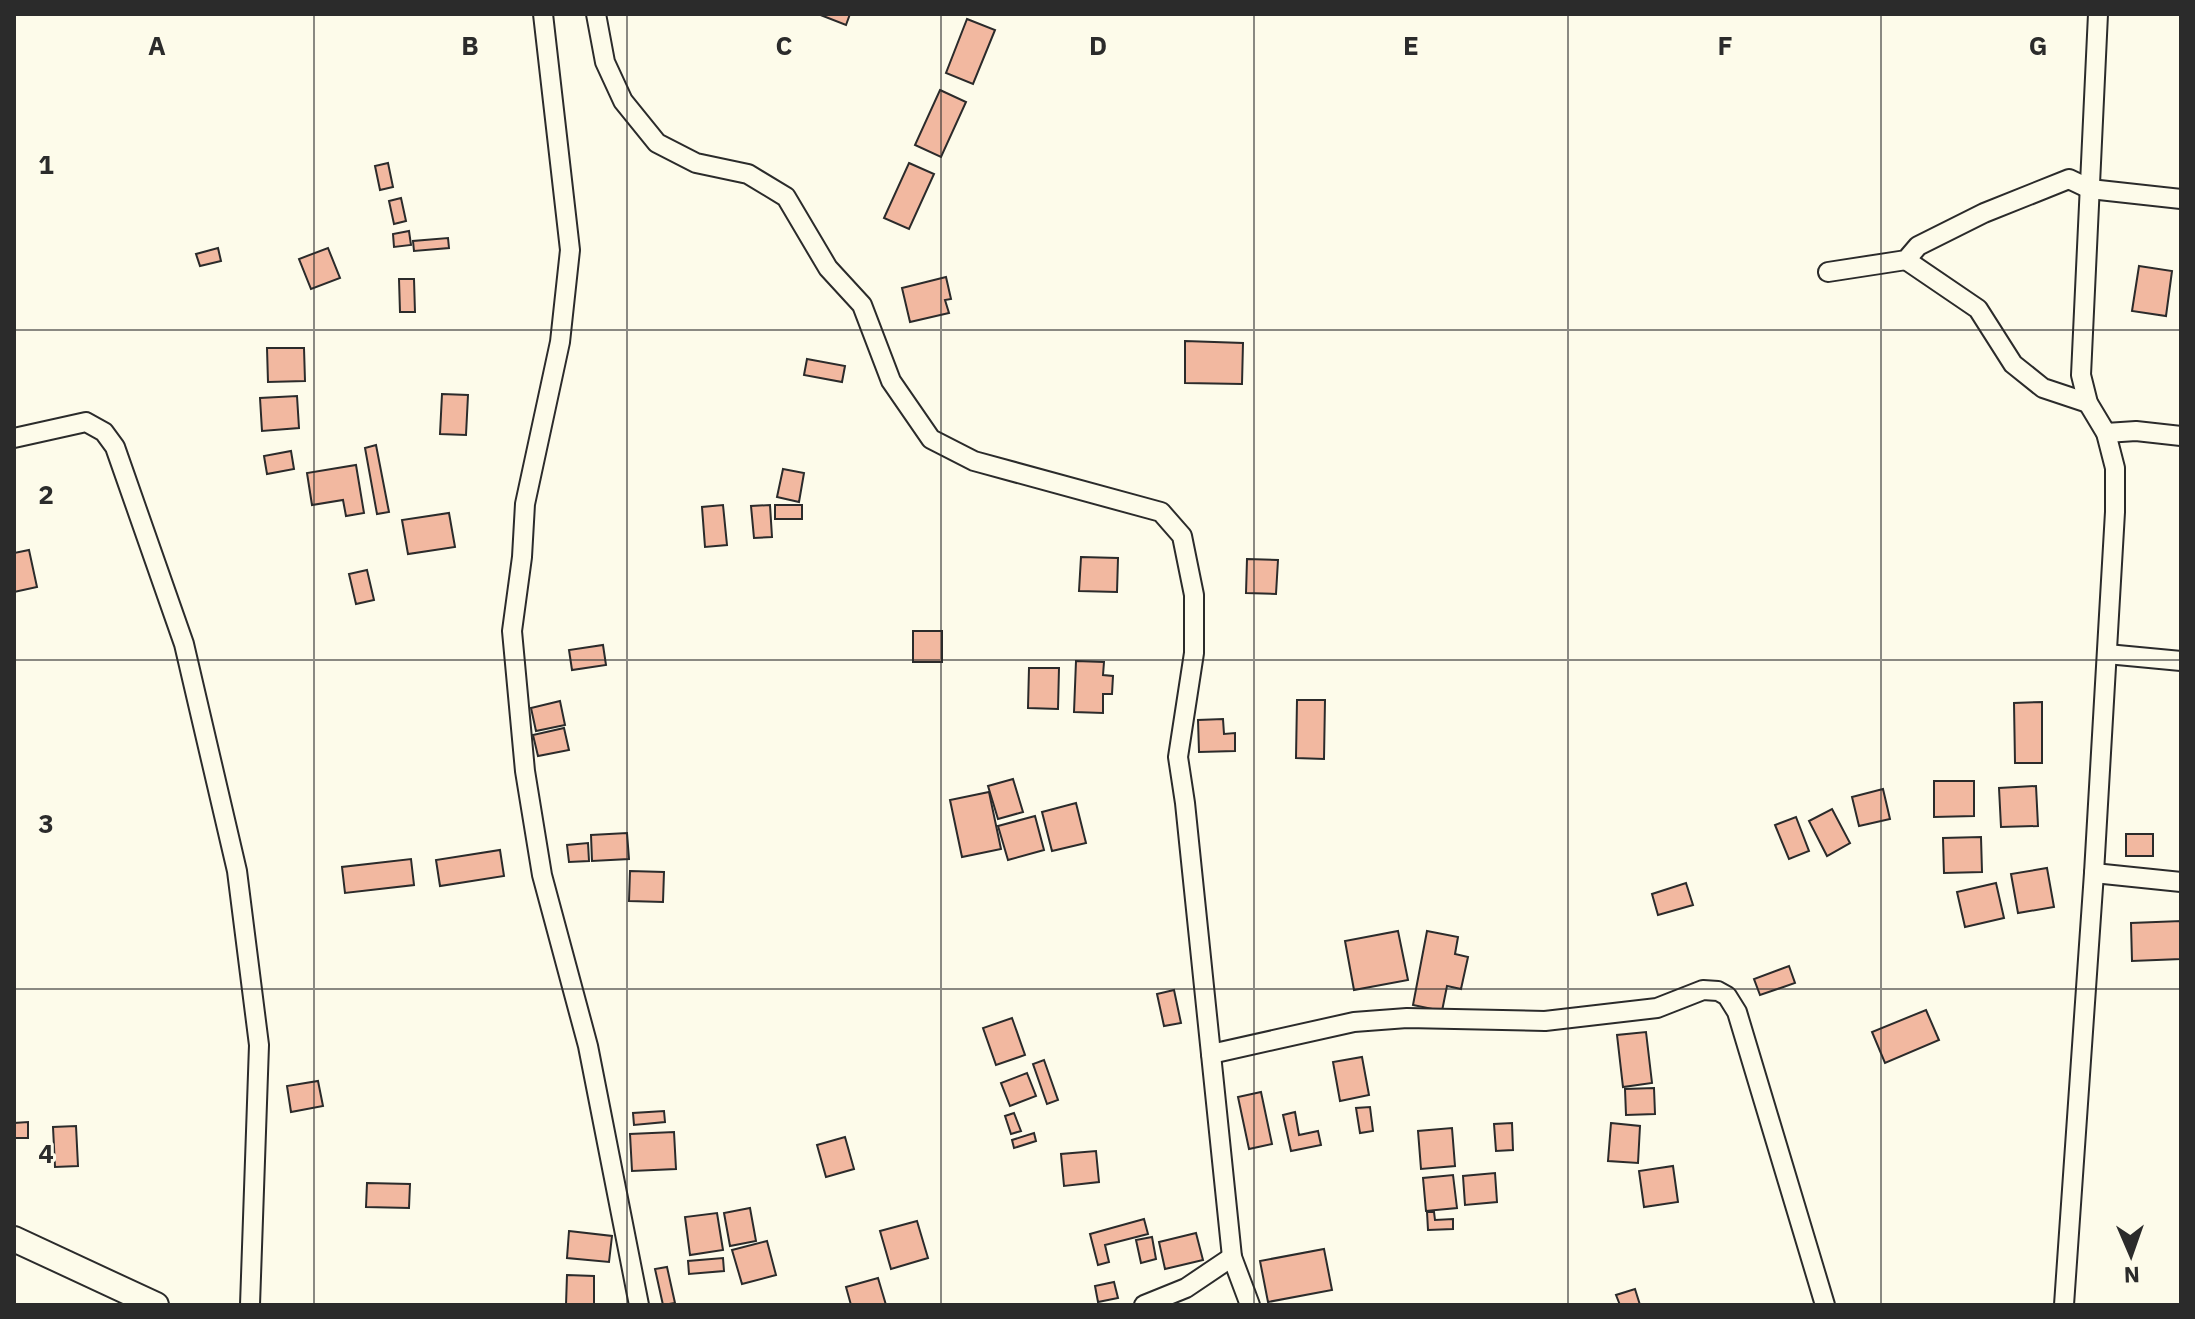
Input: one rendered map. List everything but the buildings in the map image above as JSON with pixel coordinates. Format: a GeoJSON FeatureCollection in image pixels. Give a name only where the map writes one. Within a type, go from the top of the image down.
{"type":"FeatureCollection","features":[{"type":"Feature","properties":{"kind":"street"},"geometry":{"type":"LineString","coordinates":[[543,14],[570,250],[560,342],[525,504],[522,557],[512,631],[525,771],[542,875],[588,1046],[639,1305]]}},
{"type":"Feature","properties":{"kind":"street"},"geometry":{"type":"LineString","coordinates":[[596,14],[605,62],[623,101],[657,143],[696,163],[748,174],[786,197],[828,268],[862,305],[891,381],[931,439],[974,461],[1161,512],[1182,536],[1194,595],[1194,653],[1178,757],[1232,1257],[1250,1305]]}},
{"type":"Feature","properties":{"kind":"street"},"geometry":{"type":"LineString","coordinates":[[2064,1305],[2115,512],[2115,468],[2106,433],[2088,403],[2081,375],[2098,14]]}},
{"type":"Feature","properties":{"kind":"street"},"geometry":{"type":"LineString","coordinates":[[1828,272],[1906,260],[1918,246],[1984,213],[2069,179],[2090,189],[2181,199]]}},
{"type":"Feature","properties":{"kind":"street"},"geometry":{"type":"LineString","coordinates":[[1906,260],[1978,309],[2013,364],[2043,388],[2088,403]]}},
{"type":"Feature","properties":{"kind":"street"},"geometry":{"type":"LineString","coordinates":[[14,438],[86,422],[104,432],[115,447],[184,644],[237,871],[259,1045],[250,1305]]}},
{"type":"Feature","properties":{"kind":"street"},"geometry":{"type":"LineString","coordinates":[[2106,433],[2136,431],[2181,436]]}},
{"type":"Feature","properties":{"kind":"street"},"geometry":{"type":"LineString","coordinates":[[2107,654],[2181,661]]}},
{"type":"Feature","properties":{"kind":"street"},"geometry":{"type":"LineString","coordinates":[[2094,873],[2181,882]]}},
{"type":"Feature","properties":{"kind":"street"},"geometry":{"type":"LineString","coordinates":[[1211,1054],[1354,1022],[1407,1018],[1545,1021],[1640,1011],[1657,1008],[1703,990],[1718,991],[1727,996],[1737,1012],[1825,1305]]}},
{"type":"Feature","properties":{"kind":"street"},"geometry":{"type":"LineString","coordinates":[[14,1239],[156,1305]]}},
{"type":"Feature","properties":{"kind":"street"},"geometry":{"type":"LineString","coordinates":[[1144,1305],[1186,1288],[1232,1257]]}}]}
